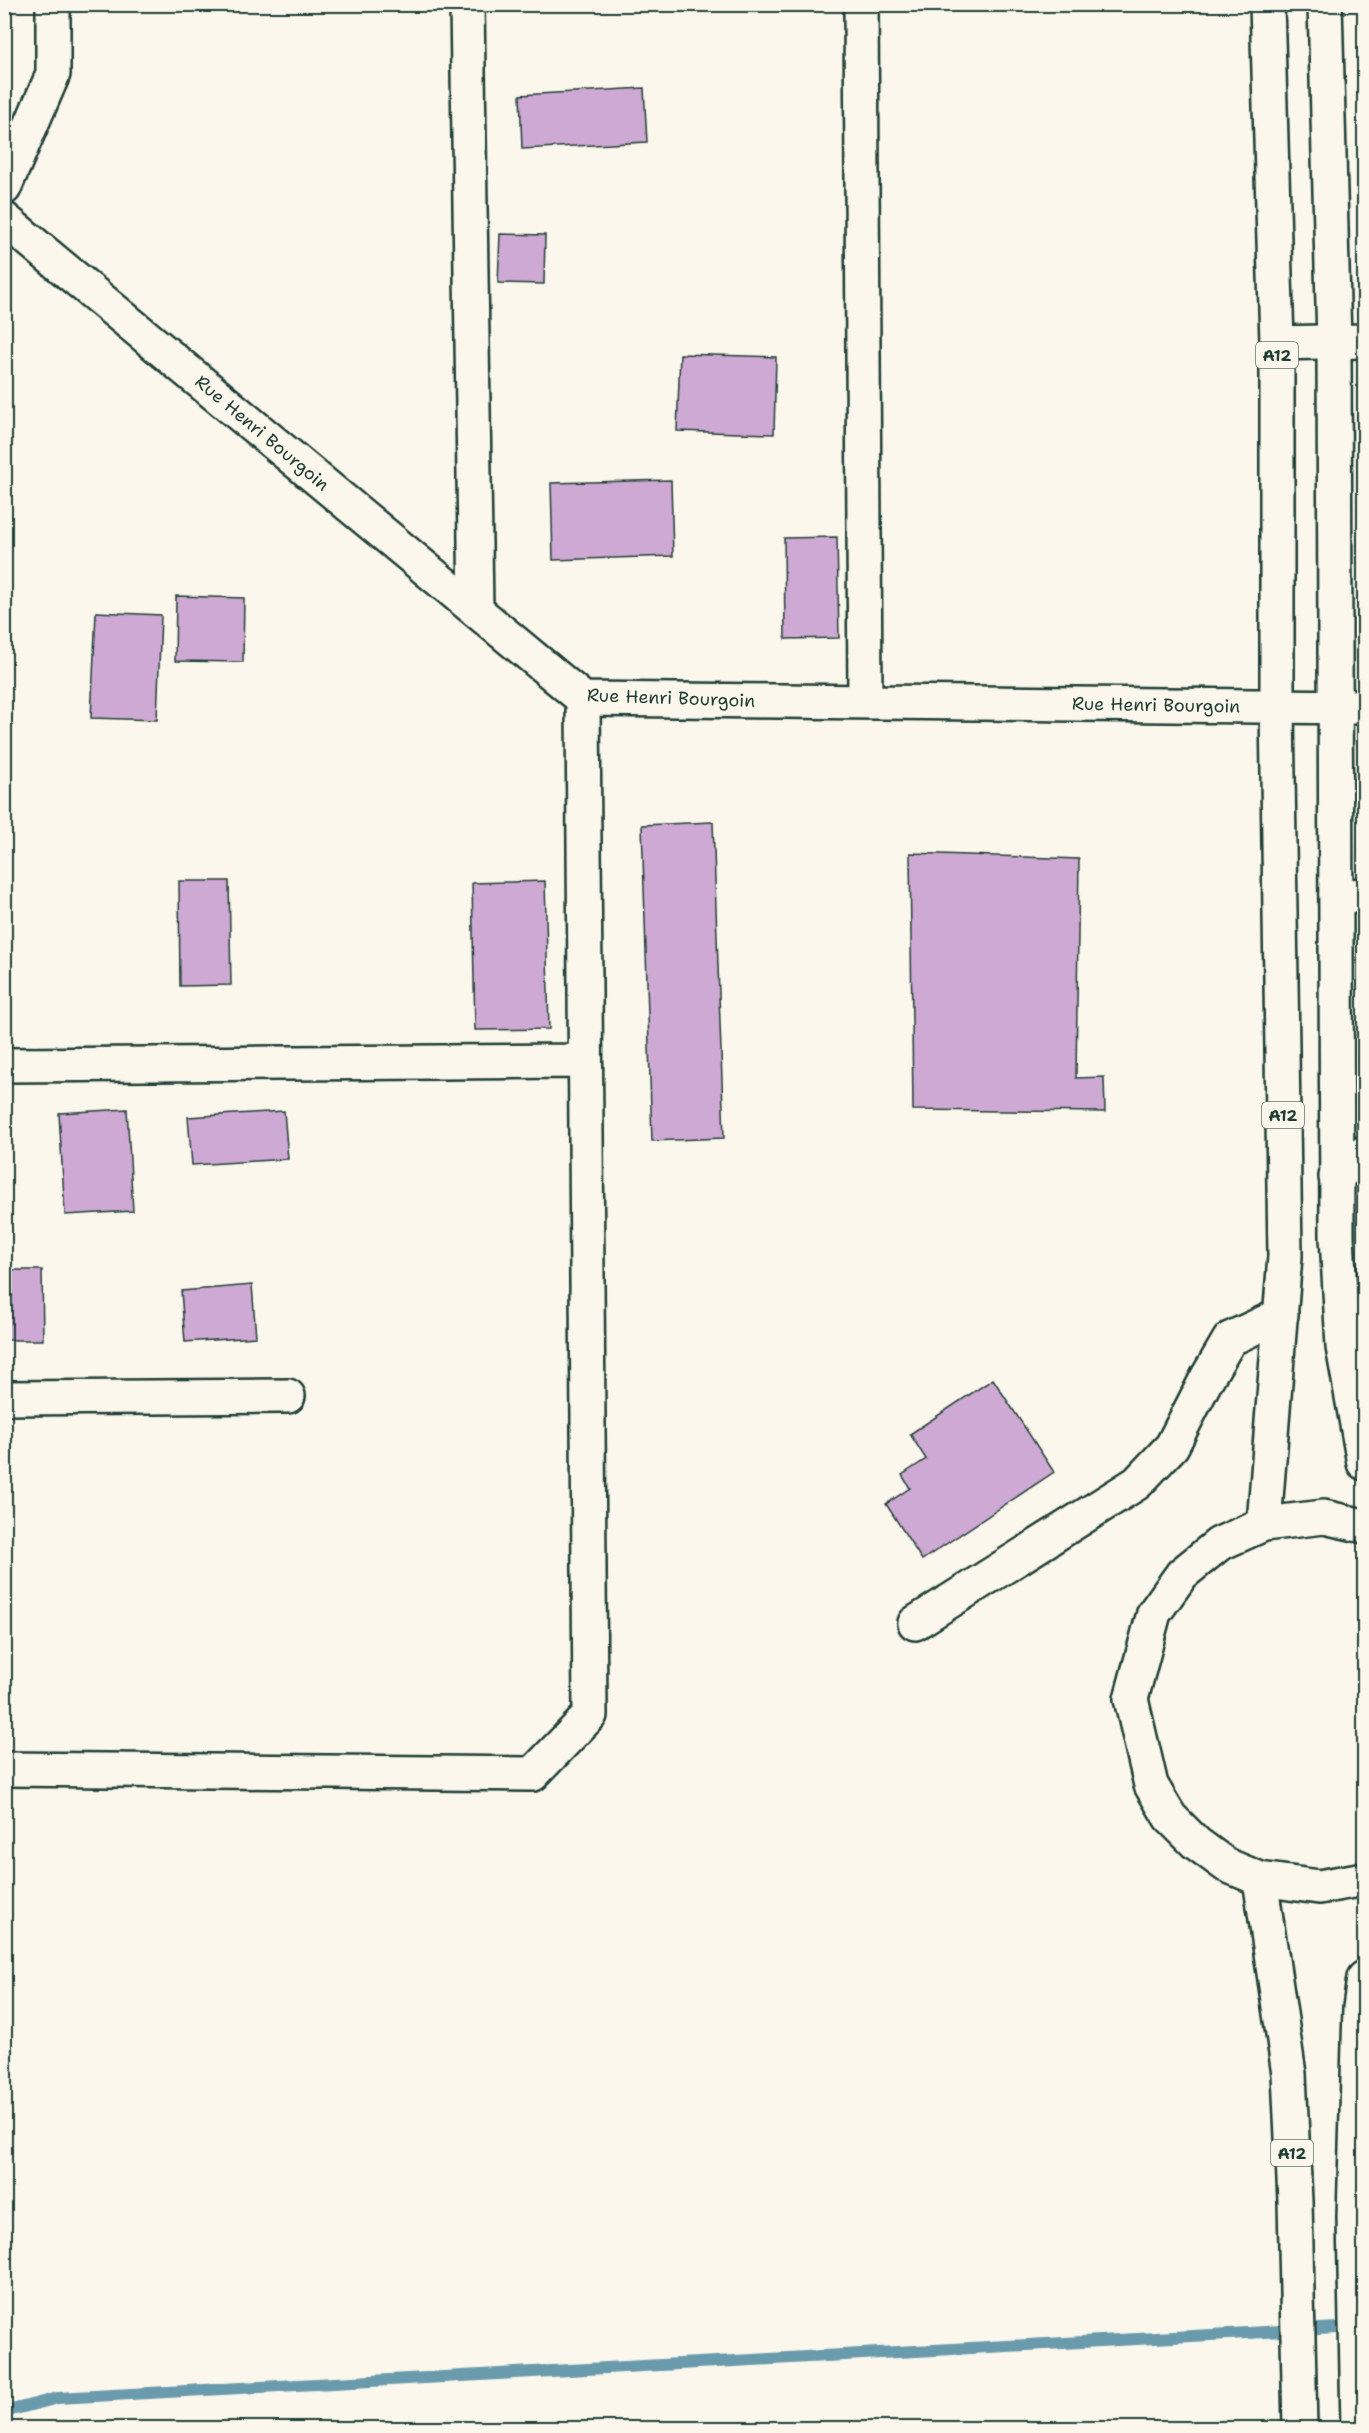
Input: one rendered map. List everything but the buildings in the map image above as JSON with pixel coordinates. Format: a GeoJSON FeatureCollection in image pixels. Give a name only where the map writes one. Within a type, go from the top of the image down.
{"type":"FeatureCollection","features":[{"type":"Feature","properties":{"kind":"street"},"geometry":{"type":"LineString","coordinates":[[4,188],[53,74],[53,4]]}},
{"type":"Feature","properties":{"kind":"street"},"geometry":{"type":"LineString","coordinates":[[466,4],[476,610]]}},
{"type":"Feature","properties":{"kind":"street"},"geometry":{"type":"LineString","coordinates":[[861,4],[866,702]]}},
{"type":"Feature","properties":{"kind":"street","name":"A12"},"geometry":{"type":"LineString","coordinates":[[1264,1524],[1285,1256],[1277,706],[1277,343],[1267,4]]}},
{"type":"Feature","properties":{"kind":"street"},"geometry":{"type":"LineString","coordinates":[[1325,4],[1349,342],[1350,895],[1336,1177],[1337,1237],[1342,1347],[1364,1455]]}},
{"type":"Feature","properties":{"kind":"street","name":"Rue Henri Bourgoin"},"geometry":{"type":"LineString","coordinates":[[4,219],[583,699],[1350,707]]}},
{"type":"Feature","properties":{"kind":"street"},"geometry":{"type":"LineString","coordinates":[[1277,343],[1349,342]]}},
{"type":"Feature","properties":{"kind":"street"},"geometry":{"type":"LineString","coordinates":[[4,1769],[532,1774],[590,1715],[583,699]]}},
{"type":"Feature","properties":{"kind":"street"},"geometry":{"type":"LineString","coordinates":[[4,1065],[585,1061]]}},
{"type":"Feature","properties":{"kind":"street"},"geometry":{"type":"LineString","coordinates":[[1336,1177],[1365,1154]]}},
{"type":"Feature","properties":{"kind":"street"},"geometry":{"type":"LineString","coordinates":[[915,1623],[1137,1483],[1172,1446],[1230,1339],[1281,1315]]}},
{"type":"Feature","properties":{"kind":"street"},"geometry":{"type":"LineString","coordinates":[[4,1398],[288,1396]]}},
{"type":"Feature","properties":{"kind":"street"},"geometry":{"type":"LineString","coordinates":[[1365,1526],[1324,1517],[1264,1524],[1220,1544],[1182,1574],[1154,1613],[1131,1699],[1151,1785],[1170,1817],[1196,1843],[1227,1865],[1260,1879],[1319,1887],[1365,1879]]}},
{"type":"Feature","properties":{"kind":"street","name":"A12"},"geometry":{"type":"LineString","coordinates":[[1260,1879],[1289,2074],[1300,2428]]}},
{"type":"Feature","properties":{"kind":"street"},"geometry":{"type":"LineString","coordinates":[[1358,2428],[1354,2217],[1360,2008],[1365,1978]]}},
{"type":"Feature","properties":{"kind":"waterway"},"geometry":{"type":"LineString","coordinates":[[4,2412],[58,2398],[1356,2327]]}}]}
